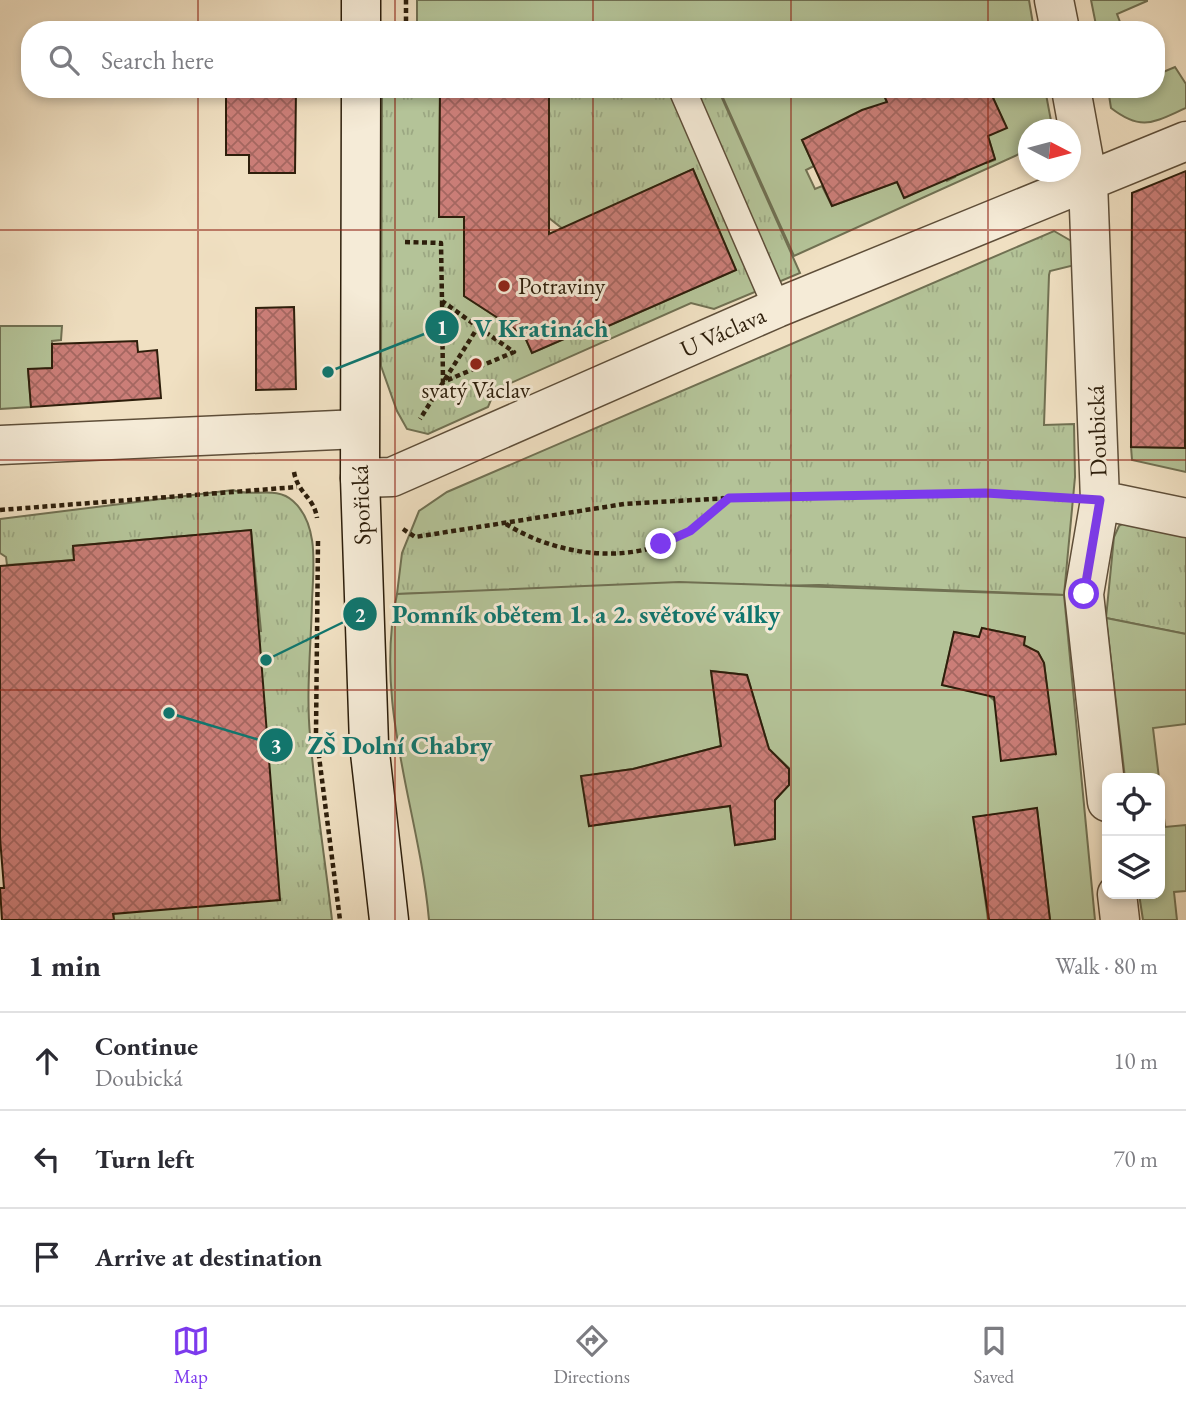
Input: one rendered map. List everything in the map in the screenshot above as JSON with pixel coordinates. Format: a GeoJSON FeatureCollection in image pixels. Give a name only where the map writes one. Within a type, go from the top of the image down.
{"type":"FeatureCollection","features":[{"type":"Feature","properties":{"kind":"street"},"geometry":{"type":"LineString","coordinates":[[361,0],[361,21]]}},
{"type":"Feature","properties":{"kind":"street"},"geometry":{"type":"LineString","coordinates":[[1054,0],[1058,21]]}},
{"type":"Feature","properties":{"kind":"street","name":"Spořická"},"geometry":{"type":"LineString","coordinates":[[361,98],[359,429],[369,744],[390,920]]}},
{"type":"Feature","properties":{"kind":"street","name":"Doubická"},"geometry":{"type":"LineString","coordinates":[[1072,98],[1088,182],[1100,500],[1084,594],[1104,773]]}},
{"type":"Feature","properties":{"kind":"street","name":"U Václava"},"geometry":{"type":"LineString","coordinates":[[360,478],[392,477],[777,308],[1186,141]]}},
{"type":"Feature","properties":{"kind":"street"},"geometry":{"type":"LineString","coordinates":[[0,445],[359,429]]}},
{"type":"Feature","properties":{"kind":"street"},"geometry":{"type":"LineString","coordinates":[[1100,500],[1186,518]]}},
{"type":"Feature","properties":{"kind":"street"},"geometry":{"type":"LineString","coordinates":[[1118,899],[1120,920]]}},
{"type":"Feature","properties":{"kind":"lane"},"geometry":{"type":"LineString","coordinates":[[686,98],[777,308]]}},
{"type":"Feature","properties":{"kind":"path"},"geometry":{"type":"LineString","coordinates":[[406,0],[406,21]]}},
{"type":"Feature","properties":{"kind":"path"},"geometry":{"type":"LineString","coordinates":[[405,242],[441,243],[443,382]]}},
{"type":"Feature","properties":{"kind":"path"},"geometry":{"type":"LineString","coordinates":[[442,301],[514,352],[443,382]]}},
{"type":"Feature","properties":{"kind":"path"},"geometry":{"type":"LineString","coordinates":[[418,421],[478,327]]}},
{"type":"Feature","properties":{"kind":"path"},"geometry":{"type":"LineString","coordinates":[[293,464],[297,487],[315,506],[318,523]]}},
{"type":"Feature","properties":{"kind":"path"},"geometry":{"type":"LineString","coordinates":[[0,510],[297,487]]}},
{"type":"Feature","properties":{"kind":"path"},"geometry":{"type":"LineString","coordinates":[[397,524],[415,537],[624,504],[729,498],[986,493],[1100,500]]}},
{"type":"Feature","properties":{"kind":"path"},"geometry":{"type":"LineString","coordinates":[[505,523],[533,541],[589,554],[628,552],[661,544],[690,531],[729,498]]}},
{"type":"Feature","properties":{"kind":"path"},"geometry":{"type":"LineString","coordinates":[[318,536],[316,733],[340,920]]}},
{"type":"Feature","properties":{"kind":"green space"},"geometry":{"type":"Polygon","coordinates":[[[417,0],[1029,0],[1032,21],[417,21],[417,0]]]}},
{"type":"Feature","properties":{"kind":"green space"},"geometry":{"type":"Polygon","coordinates":[[[1091,0],[1147,0],[1117,14],[1120,21],[1095,21],[1091,0]]]}},
{"type":"Feature","properties":{"kind":"green space"},"geometry":{"type":"Polygon","coordinates":[[[1175,67],[1186,84],[1186,108],[1156,120],[1140,122],[1131,120],[1111,108],[1109,98],[1165,98],[1165,71],[1175,67]]]}},
{"type":"Feature","properties":{"kind":"green space"},"geometry":{"type":"Polygon","coordinates":[[[382,98],[440,98],[439,217],[464,217],[464,296],[524,335],[532,353],[603,322],[606,327],[736,270],[693,169],[563,229],[549,218],[549,98],[722,98],[800,273],[714,309],[691,303],[495,390],[488,407],[428,434],[407,429],[397,411],[381,366],[382,98]]]}},
{"type":"Feature","properties":{"kind":"green space"},"geometry":{"type":"Polygon","coordinates":[[[723,98],[885,98],[887,102],[802,140],[814,166],[806,170],[815,189],[822,186],[832,206],[897,182],[905,198],[913,194],[906,177],[938,163],[947,181],[955,177],[946,159],[978,145],[987,163],[995,160],[988,136],[1006,127],[993,98],[1047,98],[1051,119],[1018,119],[1018,155],[794,256],[723,98]]]}},
{"type":"Feature","properties":{"kind":"green space"},"geometry":{"type":"Polygon","coordinates":[[[1054,231],[1080,246],[1079,264],[1050,271],[1049,275],[1044,425],[1074,424],[1075,477],[1064,595],[819,585],[397,594],[402,553],[419,511],[447,492],[1054,231]]]}},
{"type":"Feature","properties":{"kind":"green space"},"geometry":{"type":"Polygon","coordinates":[[[0,326],[62,326],[61,340],[52,341],[52,368],[28,370],[31,407],[0,409],[0,326]]]}},
{"type":"Feature","properties":{"kind":"green space"},"geometry":{"type":"Polygon","coordinates":[[[1186,409],[1186,472],[1132,460],[1131,447],[1185,448],[1186,409]]]}},
{"type":"Feature","properties":{"kind":"green space"},"geometry":{"type":"Polygon","coordinates":[[[233,490],[286,496],[302,511],[311,535],[314,562],[309,719],[332,920],[114,920],[111,879],[167,640],[261,631],[251,530],[73,546],[74,560],[7,565],[6,557],[0,553],[0,519],[233,490]]]}},
{"type":"Feature","properties":{"kind":"green space"},"geometry":{"type":"Polygon","coordinates":[[[1132,518],[1186,530],[1186,634],[1106,618],[1114,537],[1119,526],[1132,518]]]}},
{"type":"Feature","properties":{"kind":"green space"},"geometry":{"type":"Polygon","coordinates":[[[679,582],[1064,595],[1095,920],[1050,920],[1037,809],[974,817],[988,920],[429,920],[394,717],[390,676],[391,635],[397,594],[679,582]],[[982,628],[979,637],[954,632],[942,685],[988,695],[1055,754],[1044,663],[1038,652],[1023,647],[1025,637],[982,628]],[[711,671],[721,746],[633,769],[582,776],[589,826],[730,806],[735,845],[775,839],[775,800],[789,784],[789,768],[769,749],[747,675],[711,671]]]}},
{"type":"Feature","properties":{"kind":"green space"},"geometry":{"type":"Polygon","coordinates":[[[1106,618],[1186,634],[1186,724],[1153,728],[1158,773],[1124,773],[1106,618]]]}},
{"type":"Feature","properties":{"kind":"green space"},"geometry":{"type":"Polygon","coordinates":[[[1186,825],[1186,891],[1174,892],[1177,920],[1143,920],[1140,899],[1165,899],[1165,827],[1186,825]]]}},
{"type":"Feature","properties":{"kind":"building"},"geometry":{"type":"Polygon","coordinates":[[[226,98],[296,98],[295,173],[249,173],[249,155],[226,155],[226,98]]]}},
{"type":"Feature","properties":{"kind":"building"},"geometry":{"type":"Polygon","coordinates":[[[440,98],[549,98],[549,234],[693,169],[736,270],[606,327],[603,322],[532,353],[524,335],[464,296],[464,217],[439,217],[440,98]]]}},
{"type":"Feature","properties":{"kind":"building"},"geometry":{"type":"Polygon","coordinates":[[[885,98],[993,98],[1007,128],[988,136],[995,159],[904,198],[897,182],[832,206],[802,140],[862,110],[887,102],[885,98]]]}},
{"type":"Feature","properties":{"kind":"building"},"geometry":{"type":"Polygon","coordinates":[[[1186,171],[1185,448],[1131,447],[1132,193],[1186,171]]]}},
{"type":"Feature","properties":{"kind":"building"},"geometry":{"type":"Polygon","coordinates":[[[294,307],[296,389],[256,390],[256,308],[294,307]]]}},
{"type":"Feature","properties":{"kind":"building"},"geometry":{"type":"Polygon","coordinates":[[[137,341],[138,352],[157,350],[161,398],[31,407],[28,369],[52,368],[52,344],[137,341]]]}},
{"type":"Feature","properties":{"kind":"building"},"geometry":{"type":"Polygon","coordinates":[[[251,530],[280,900],[113,914],[114,920],[2,920],[0,888],[4,888],[0,838],[0,566],[74,560],[73,546],[251,530]]]}},
{"type":"Feature","properties":{"kind":"building"},"geometry":{"type":"Polygon","coordinates":[[[982,628],[1025,637],[1024,645],[1038,652],[1044,663],[1056,754],[1001,761],[994,697],[942,685],[954,632],[979,637],[982,628]]]}},
{"type":"Feature","properties":{"kind":"building"},"geometry":{"type":"Polygon","coordinates":[[[711,671],[747,675],[769,749],[789,769],[789,785],[775,800],[775,839],[735,845],[730,806],[589,826],[581,776],[633,769],[721,746],[711,671]]]}},
{"type":"Feature","properties":{"kind":"building"},"geometry":{"type":"Polygon","coordinates":[[[1037,808],[1050,920],[989,920],[973,817],[1037,808]]]}},
{"type":"Feature","properties":{"kind":"place","name":"Potraviny"},"geometry":{"type":"Point","coordinates":[504,286]}},
{"type":"Feature","properties":{"kind":"place","name":"svatý Václav"},"geometry":{"type":"Point","coordinates":[476,364]}},
{"type":"Feature","properties":{"kind":"place","name":"V Kratinách"},"geometry":{"type":"Point","coordinates":[328,372]}},
{"type":"Feature","properties":{"kind":"place","name":"Pomník obětem 1. a 2. světové války"},"geometry":{"type":"Point","coordinates":[266,660]}},
{"type":"Feature","properties":{"kind":"place","name":"ZŠ Dolní Chabry"},"geometry":{"type":"Point","coordinates":[169,713]}},
{"type":"Feature","properties":{"kind":"route"},"geometry":{"type":"LineString","coordinates":[[661,544],[690,531],[729,498],[986,493],[1100,500],[1084,594]]}}]}
